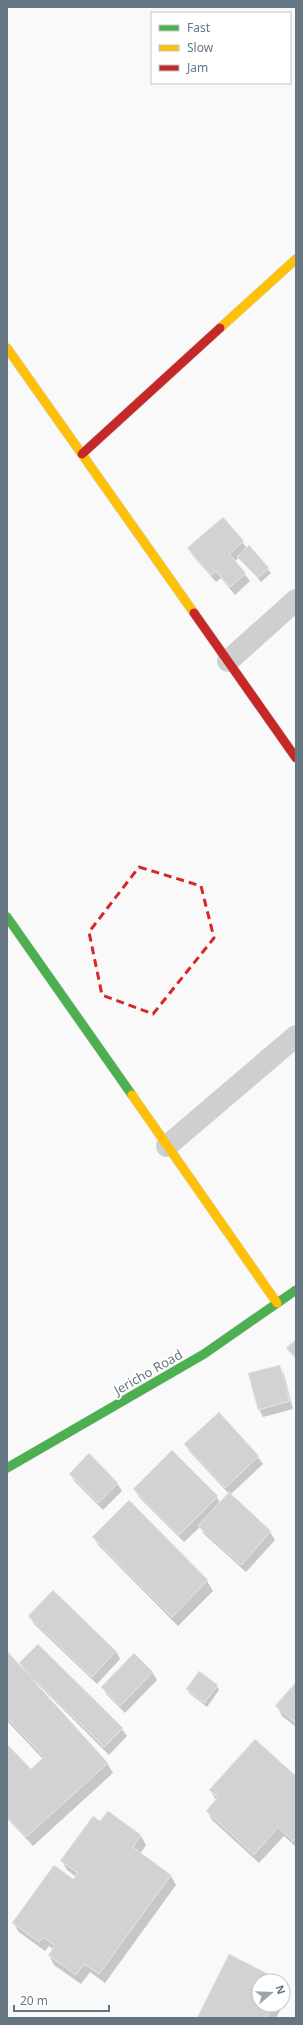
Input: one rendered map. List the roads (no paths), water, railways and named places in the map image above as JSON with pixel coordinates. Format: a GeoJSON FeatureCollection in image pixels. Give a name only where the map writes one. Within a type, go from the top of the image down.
{"type":"FeatureCollection","features":[{"type":"Feature","properties":{"kind":"street"},"geometry":{"type":"LineString","coordinates":[[82,454],[296,259]]}},
{"type":"Feature","properties":{"kind":"street"},"geometry":{"type":"LineString","coordinates":[[7,348],[296,758]]}},
{"type":"Feature","properties":{"kind":"street"},"geometry":{"type":"LineString","coordinates":[[228,661],[296,600]]}},
{"type":"Feature","properties":{"kind":"street"},"geometry":{"type":"LineString","coordinates":[[7,917],[277,1303]]}},
{"type":"Feature","properties":{"kind":"street"},"geometry":{"type":"LineString","coordinates":[[167,1146],[296,1036]]}},
{"type":"Feature","properties":{"kind":"street","name":"Jericho Road"},"geometry":{"type":"LineString","coordinates":[[7,1468],[204,1354],[296,1290]]}}]}
